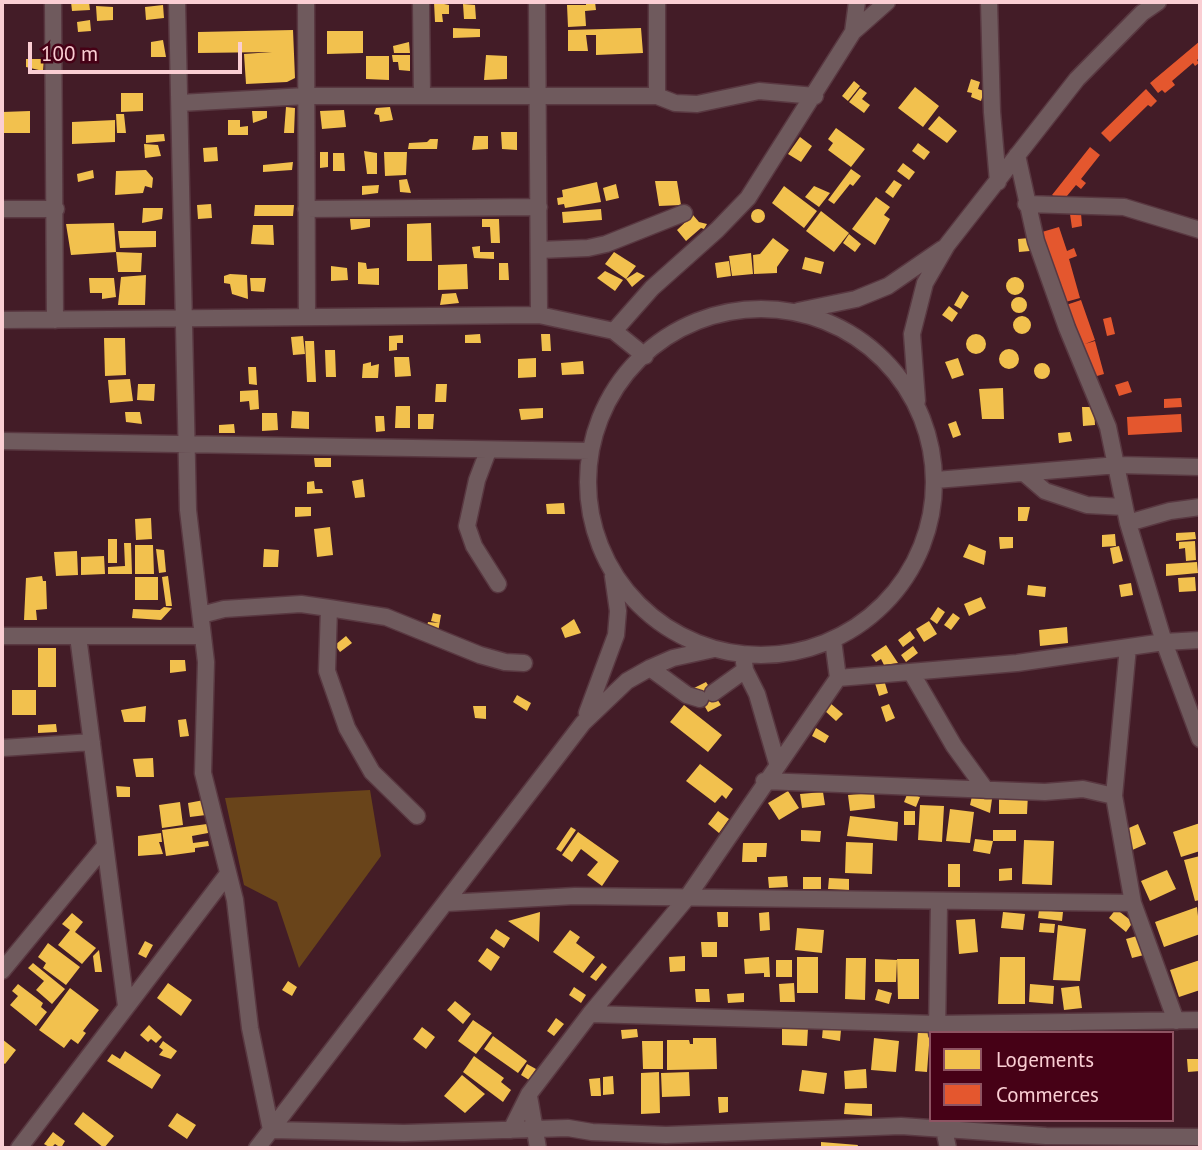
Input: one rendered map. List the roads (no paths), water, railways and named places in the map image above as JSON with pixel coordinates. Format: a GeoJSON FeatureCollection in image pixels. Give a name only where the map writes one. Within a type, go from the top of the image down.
{"type":"FeatureCollection","features":[{"type":"Feature","properties":{"kind":"street"},"geometry":{"type":"LineString","coordinates":[[53,2],[55,320]]}},
{"type":"Feature","properties":{"kind":"street"},"geometry":{"type":"LineString","coordinates":[[177,2],[186,318],[188,510],[206,662],[204,773],[235,900],[250,1028],[271,1130]]}},
{"type":"Feature","properties":{"kind":"street"},"geometry":{"type":"LineString","coordinates":[[306,2],[307,317]]}},
{"type":"Feature","properties":{"kind":"street"},"geometry":{"type":"LineString","coordinates":[[421,2],[422,96]]}},
{"type":"Feature","properties":{"kind":"street"},"geometry":{"type":"LineString","coordinates":[[537,2],[540,315]]}},
{"type":"Feature","properties":{"kind":"street"},"geometry":{"type":"LineString","coordinates":[[657,2],[657,96]]}},
{"type":"Feature","properties":{"kind":"street"},"geometry":{"type":"LineString","coordinates":[[853,32],[857,2]]}},
{"type":"Feature","properties":{"kind":"street"},"geometry":{"type":"LineString","coordinates":[[614,331],[652,288],[717,230],[748,198],[853,32],[887,2]]}},
{"type":"Feature","properties":{"kind":"street"},"geometry":{"type":"LineString","coordinates":[[989,2],[992,113],[998,182]]}},
{"type":"Feature","properties":{"kind":"street"},"geometry":{"type":"LineString","coordinates":[[917,404],[912,334],[925,283],[947,245],[1077,79],[1142,13],[1158,2]]}},
{"type":"Feature","properties":{"kind":"street"},"geometry":{"type":"LineString","coordinates":[[180,103],[306,96],[657,96],[675,103],[697,104],[759,91],[815,96]]}},
{"type":"Feature","properties":{"kind":"street"},"geometry":{"type":"LineString","coordinates":[[1017,155],[1026,204],[1047,275],[1108,427],[1118,465],[1126,515],[1164,642],[1200,739]]}},
{"type":"Feature","properties":{"kind":"street"},"geometry":{"type":"LineString","coordinates":[[1026,204],[1124,208],[1200,230]]}},
{"type":"Feature","properties":{"kind":"street"},"geometry":{"type":"LineString","coordinates":[[306,209],[539,207]]}},
{"type":"Feature","properties":{"kind":"street"},"geometry":{"type":"LineString","coordinates":[[2,209],[56,209]]}},
{"type":"Feature","properties":{"kind":"street"},"geometry":{"type":"LineString","coordinates":[[539,250],[587,248],[606,244],[684,212]]}},
{"type":"Feature","properties":{"kind":"street"},"geometry":{"type":"LineString","coordinates":[[793,312],[856,299],[888,286],[947,245]]}},
{"type":"Feature","properties":{"kind":"street"},"geometry":{"type":"LineString","coordinates":[[650,668],[687,695],[706,696],[744,662],[799,651],[833,640],[857,626],[898,589],[919,556],[931,519],[936,480],[931,441],[917,404],[895,371],[863,341],[827,321],[793,312],[741,310],[712,316],[685,326],[627,371],[603,408],[590,451],[587,481],[589,513],[598,543],[612,571],[647,613],[688,639],[744,662],[757,694],[777,763]]}},
{"type":"Feature","properties":{"kind":"street"},"geometry":{"type":"LineString","coordinates":[[2,320],[540,315],[614,331],[645,356]]}},
{"type":"Feature","properties":{"kind":"street"},"geometry":{"type":"LineString","coordinates":[[2,441],[590,451]]}},
{"type":"Feature","properties":{"kind":"street"},"geometry":{"type":"LineString","coordinates":[[488,451],[477,480],[467,526],[474,546],[498,584]]}},
{"type":"Feature","properties":{"kind":"street"},"geometry":{"type":"LineString","coordinates":[[936,480],[1118,465],[1200,467]]}},
{"type":"Feature","properties":{"kind":"street"},"geometry":{"type":"LineString","coordinates":[[1024,473],[1045,491],[1126,515],[1200,507]]}},
{"type":"Feature","properties":{"kind":"street"},"geometry":{"type":"LineString","coordinates":[[583,723],[616,635],[618,611],[612,571]]}},
{"type":"Feature","properties":{"kind":"street"},"geometry":{"type":"LineString","coordinates":[[201,615],[224,609],[301,604],[329,608],[386,617],[481,655],[505,662],[524,663]]}},
{"type":"Feature","properties":{"kind":"street"},"geometry":{"type":"LineString","coordinates":[[329,608],[327,671],[347,728],[372,772],[417,816]]}},
{"type":"Feature","properties":{"kind":"street"},"geometry":{"type":"LineString","coordinates":[[2,636],[203,636]]}},
{"type":"Feature","properties":{"kind":"street"},"geometry":{"type":"LineString","coordinates":[[78,636],[126,1006]]}},
{"type":"Feature","properties":{"kind":"street"},"geometry":{"type":"LineString","coordinates":[[511,1130],[529,1094],[590,1014],[686,899],[764,781],[838,678],[833,640]]}},
{"type":"Feature","properties":{"kind":"street"},"geometry":{"type":"LineString","coordinates":[[838,678],[1017,663],[1164,642],[1200,640]]}},
{"type":"Feature","properties":{"kind":"street"},"geometry":{"type":"LineString","coordinates":[[1128,647],[1114,796],[1133,903],[1176,1021]]}},
{"type":"Feature","properties":{"kind":"street"},"geometry":{"type":"LineString","coordinates":[[257,1148],[583,723],[628,681],[650,668],[673,658],[715,649]]}},
{"type":"Feature","properties":{"kind":"street"},"geometry":{"type":"LineString","coordinates":[[911,672],[954,746],[986,790]]}},
{"type":"Feature","properties":{"kind":"street"},"geometry":{"type":"LineString","coordinates":[[2,748],[92,742]]}},
{"type":"Feature","properties":{"kind":"street"},"geometry":{"type":"LineString","coordinates":[[764,781],[1045,792],[1083,789],[1114,796]]}},
{"type":"Feature","properties":{"kind":"street"},"geometry":{"type":"LineString","coordinates":[[2,971],[106,846]]}},
{"type":"Feature","properties":{"kind":"street"},"geometry":{"type":"LineString","coordinates":[[19,1148],[227,875]]}},
{"type":"Feature","properties":{"kind":"street"},"geometry":{"type":"LineString","coordinates":[[446,903],[575,896],[939,903],[1133,903]]}},
{"type":"Feature","properties":{"kind":"street"},"geometry":{"type":"LineString","coordinates":[[937,1029],[939,903]]}},
{"type":"Feature","properties":{"kind":"street"},"geometry":{"type":"LineString","coordinates":[[590,1014],[937,1029],[1200,1020]]}},
{"type":"Feature","properties":{"kind":"street"},"geometry":{"type":"LineString","coordinates":[[529,1094],[538,1148]]}},
{"type":"Feature","properties":{"kind":"street"},"geometry":{"type":"LineString","coordinates":[[271,1130],[404,1133],[533,1129],[666,1141],[942,1124],[960,1132],[1195,1141]]}},
{"type":"Feature","properties":{"kind":"street"},"geometry":{"type":"LineString","coordinates":[[942,1124],[948,1148]]}}]}
